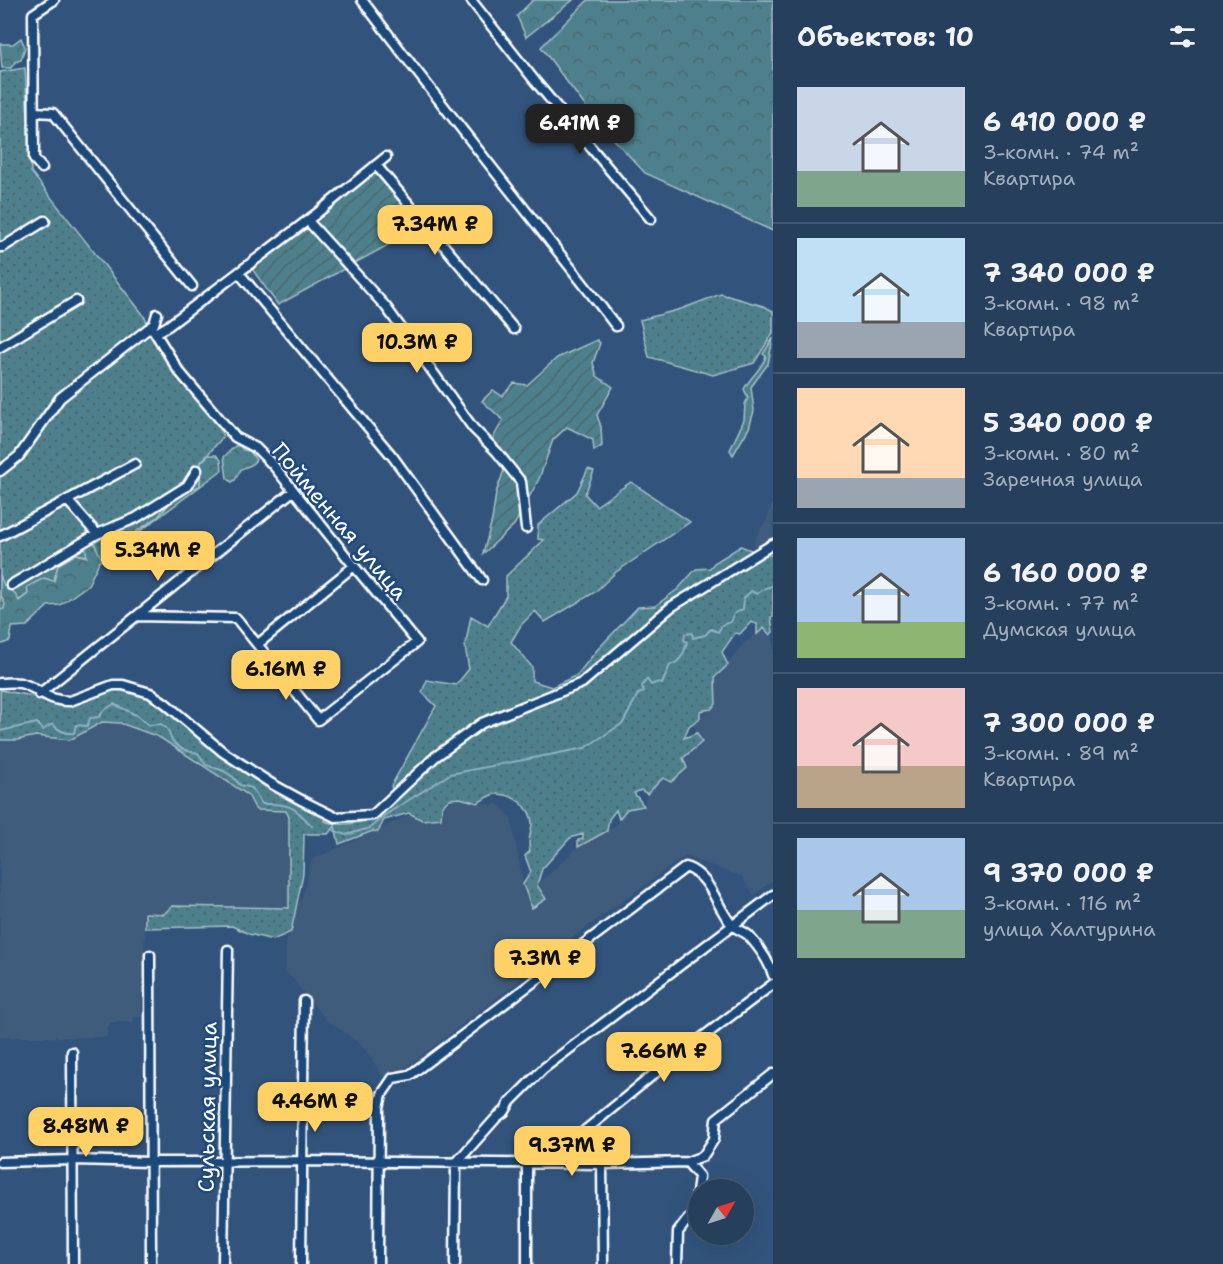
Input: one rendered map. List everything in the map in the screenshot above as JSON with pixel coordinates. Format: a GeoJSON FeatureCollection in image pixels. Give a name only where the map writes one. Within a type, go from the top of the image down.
{"type":"FeatureCollection","features":[{"type":"Feature","properties":{"kind":"street"},"geometry":{"type":"LineString","coordinates":[[42,168],[34,159],[33,14],[54,0]]}},
{"type":"Feature","properties":{"kind":"street"},"geometry":{"type":"LineString","coordinates":[[362,0],[616,326]]}},
{"type":"Feature","properties":{"kind":"street"},"geometry":{"type":"LineString","coordinates":[[471,0],[651,219]]}},
{"type":"Feature","properties":{"kind":"street"},"geometry":{"type":"LineString","coordinates":[[34,112],[53,113],[192,286]]}},
{"type":"Feature","properties":{"kind":"street"},"geometry":{"type":"LineString","coordinates":[[0,471],[19,456],[60,398],[153,330],[239,273],[308,221],[386,157]]}},
{"type":"Feature","properties":{"kind":"street"},"geometry":{"type":"LineString","coordinates":[[376,165],[514,329]]}},
{"type":"Feature","properties":{"kind":"street"},"geometry":{"type":"LineString","coordinates":[[0,247],[45,221]]}},
{"type":"Feature","properties":{"kind":"street"},"geometry":{"type":"LineString","coordinates":[[308,221],[386,307],[473,428],[522,482],[526,528]]}},
{"type":"Feature","properties":{"kind":"street"},"geometry":{"type":"LineString","coordinates":[[239,273],[393,457],[482,580]]}},
{"type":"Feature","properties":{"kind":"street"},"geometry":{"type":"LineString","coordinates":[[0,347],[76,301]]}},
{"type":"Feature","properties":{"kind":"street"},"geometry":{"type":"LineString","coordinates":[[153,330],[157,314]]}},
{"type":"Feature","properties":{"kind":"street","name":"Пойменная улица"},"geometry":{"type":"LineString","coordinates":[[153,330],[178,370],[235,437],[256,448],[273,465],[417,642],[318,720],[258,644]]}},
{"type":"Feature","properties":{"kind":"street"},"geometry":{"type":"LineString","coordinates":[[0,536],[135,465]]}},
{"type":"Feature","properties":{"kind":"street"},"geometry":{"type":"LineString","coordinates":[[11,585],[97,534],[136,518],[187,486],[197,470]]}},
{"type":"Feature","properties":{"kind":"street"},"geometry":{"type":"LineString","coordinates":[[39,694],[293,491]]}},
{"type":"Feature","properties":{"kind":"street"},"geometry":{"type":"LineString","coordinates":[[68,500],[97,534]]}},
{"type":"Feature","properties":{"kind":"street"},"geometry":{"type":"LineString","coordinates":[[0,683],[21,683],[39,694],[56,700],[70,701],[113,685],[142,690],[165,703],[223,752],[303,801],[335,817],[373,815],[435,757],[482,723],[582,683],[671,607],[773,544]]}},
{"type":"Feature","properties":{"kind":"street"},"geometry":{"type":"LineString","coordinates":[[137,616],[236,618],[258,644],[354,566]]}},
{"type":"Feature","properties":{"kind":"street"},"geometry":{"type":"LineString","coordinates":[[378,1264],[379,1108],[382,1094],[393,1078],[410,1076],[686,867],[697,871],[707,882],[733,926],[747,934],[773,975]]}},
{"type":"Feature","properties":{"kind":"street"},"geometry":{"type":"LineString","coordinates":[[454,1264],[456,1163],[505,1111],[510,1102],[544,1068],[773,895]]}},
{"type":"Feature","properties":{"kind":"street","name":"Сульская улица"},"geometry":{"type":"LineString","coordinates":[[223,1264],[228,950]]}},
{"type":"Feature","properties":{"kind":"street"},"geometry":{"type":"LineString","coordinates":[[150,955],[151,1264]]}},
{"type":"Feature","properties":{"kind":"street"},"geometry":{"type":"LineString","coordinates":[[541,1163],[773,984]]}},
{"type":"Feature","properties":{"kind":"street"},"geometry":{"type":"LineString","coordinates":[[301,1264],[304,1001]]}},
{"type":"Feature","properties":{"kind":"street"},"geometry":{"type":"LineString","coordinates":[[72,1052],[73,1264]]}},
{"type":"Feature","properties":{"kind":"street"},"geometry":{"type":"LineString","coordinates":[[677,1264],[678,1232],[695,1210],[703,1156],[714,1139],[716,1119],[773,1074]]}},
{"type":"Feature","properties":{"kind":"street"},"geometry":{"type":"LineString","coordinates":[[0,1162],[73,1160],[602,1164],[687,1162],[703,1156]]}},
{"type":"Feature","properties":{"kind":"street"},"geometry":{"type":"LineString","coordinates":[[687,1162],[699,1176]]}},
{"type":"Feature","properties":{"kind":"street"},"geometry":{"type":"LineString","coordinates":[[527,1163],[527,1264]]}},
{"type":"Feature","properties":{"kind":"street"},"geometry":{"type":"LineString","coordinates":[[602,1164],[603,1264]]}},
{"type":"Feature","properties":{"kind":"shaded area"},"geometry":{"type":"Polygon","coordinates":[[[773,501],[773,555],[763,555],[754,545],[773,501]]]}},
{"type":"Feature","properties":{"kind":"shaded area"},"geometry":{"type":"Polygon","coordinates":[[[764,628],[770,635],[773,632],[773,880],[754,895],[741,876],[686,855],[555,950],[551,956],[387,1082],[365,1049],[345,1032],[327,1021],[286,971],[286,944],[312,860],[408,816],[460,798],[499,805],[511,818],[523,884],[533,907],[545,899],[537,885],[576,849],[615,826],[627,809],[644,806],[647,794],[689,751],[702,742],[693,724],[716,704],[715,677],[744,643],[764,628]]]}},
{"type":"Feature","properties":{"kind":"shaded area"},"geometry":{"type":"Polygon","coordinates":[[[102,722],[120,723],[159,737],[248,796],[256,810],[286,811],[289,817],[289,908],[146,913],[141,1017],[134,1017],[133,1023],[110,1022],[106,1037],[0,1037],[0,740],[17,740],[36,736],[70,740],[102,722]]]}},
{"type":"Feature","properties":{"kind":"green space"},"geometry":{"type":"Polygon","coordinates":[[[533,0],[573,0],[526,37],[517,16],[533,0]]]}},
{"type":"Feature","properties":{"kind":"green space"},"geometry":{"type":"Polygon","coordinates":[[[588,0],[773,0],[773,231],[645,173],[594,118],[541,47],[588,0]]]}},
{"type":"Feature","properties":{"kind":"green space"},"geometry":{"type":"Polygon","coordinates":[[[21,38],[25,47],[21,60],[15,62],[11,68],[2,68],[0,44],[13,44],[21,38]]]}},
{"type":"Feature","properties":{"kind":"green space"},"geometry":{"type":"Polygon","coordinates":[[[25,68],[31,172],[142,313],[182,381],[217,421],[223,437],[201,462],[200,486],[166,507],[158,517],[101,558],[76,554],[58,565],[54,582],[28,594],[4,610],[0,610],[0,72],[25,68]]]}},
{"type":"Feature","properties":{"kind":"green space"},"geometry":{"type":"Polygon","coordinates":[[[377,171],[421,227],[278,305],[252,269],[377,171]]]}},
{"type":"Feature","properties":{"kind":"green space"},"geometry":{"type":"Polygon","coordinates":[[[721,294],[773,311],[773,333],[754,363],[713,375],[649,357],[640,320],[681,309],[721,294]]]}},
{"type":"Feature","properties":{"kind":"green space"},"geometry":{"type":"Polygon","coordinates":[[[773,338],[768,364],[751,387],[754,411],[749,428],[733,455],[730,450],[744,420],[745,404],[748,398],[744,389],[762,365],[766,356],[763,354],[773,338]]]}},
{"type":"Feature","properties":{"kind":"green space"},"geometry":{"type":"Polygon","coordinates":[[[597,340],[600,343],[593,363],[597,376],[613,387],[597,415],[601,427],[602,446],[594,451],[593,440],[567,427],[553,440],[539,479],[514,525],[483,554],[496,493],[506,464],[492,440],[503,420],[482,401],[493,390],[502,396],[514,383],[527,385],[557,358],[597,340]]]}},
{"type":"Feature","properties":{"kind":"green space"},"geometry":{"type":"Polygon","coordinates":[[[235,446],[250,451],[256,460],[241,469],[232,482],[227,478],[224,457],[235,446]]]}},
{"type":"Feature","properties":{"kind":"green space"},"geometry":{"type":"Polygon","coordinates":[[[209,455],[216,455],[221,460],[222,470],[99,562],[88,585],[60,605],[48,606],[27,626],[12,627],[10,641],[0,645],[0,610],[4,609],[5,604],[0,594],[0,574],[4,586],[12,589],[19,601],[28,594],[27,587],[44,578],[54,581],[58,565],[76,554],[87,557],[85,545],[93,540],[101,558],[158,517],[177,495],[200,486],[201,462],[209,455]]]}},
{"type":"Feature","properties":{"kind":"green space"},"geometry":{"type":"Polygon","coordinates":[[[588,469],[594,471],[585,494],[596,506],[631,482],[690,522],[616,572],[595,592],[545,622],[535,611],[521,625],[511,642],[532,667],[532,681],[552,687],[577,675],[597,650],[638,607],[655,606],[678,589],[696,569],[710,568],[741,546],[763,555],[773,555],[773,617],[771,617],[773,632],[770,635],[764,628],[757,634],[757,624],[751,622],[740,634],[735,633],[722,652],[728,665],[715,677],[716,704],[711,709],[700,711],[700,718],[689,726],[684,738],[697,733],[702,742],[683,758],[687,768],[671,782],[663,778],[647,794],[641,790],[634,793],[644,806],[627,809],[619,819],[616,810],[609,819],[607,831],[578,847],[578,840],[583,839],[583,834],[570,838],[542,869],[537,885],[546,899],[532,908],[523,884],[531,872],[525,856],[530,851],[531,818],[525,806],[514,798],[495,794],[478,803],[460,798],[450,799],[442,806],[441,818],[422,820],[409,813],[384,820],[378,832],[373,831],[339,844],[335,826],[328,834],[304,834],[303,874],[291,932],[273,940],[249,934],[232,926],[145,928],[145,913],[164,914],[172,906],[289,908],[289,817],[286,811],[256,810],[248,795],[159,737],[120,723],[102,722],[70,740],[36,736],[17,740],[0,740],[0,690],[43,698],[61,706],[67,706],[110,689],[134,691],[158,701],[275,790],[325,816],[325,821],[344,824],[372,818],[383,812],[396,799],[391,786],[436,706],[422,692],[427,680],[456,685],[469,669],[465,647],[471,616],[488,626],[506,596],[506,576],[544,540],[538,539],[538,525],[577,492],[588,469]]]}},
{"type":"Feature","properties":{"kind":"waterway"},"geometry":{"type":"LineString","coordinates":[[333,830],[346,835],[370,828],[385,815],[450,774],[585,748],[623,723],[638,694],[644,692],[642,686],[647,679],[651,685],[658,682],[662,684],[670,665],[677,662],[683,653],[687,642],[684,640],[685,634],[692,633],[693,638],[705,635],[711,629],[718,632],[722,625],[731,622],[734,614],[743,609],[744,598],[751,591],[757,594],[773,586]]}},
{"type":"Feature","properties":{"kind":"waterway"},"geometry":{"type":"LineString","coordinates":[[0,731],[37,723],[43,730],[52,724],[62,731],[74,733],[76,725],[87,726],[90,718],[99,717],[103,711],[114,704],[136,715],[149,725],[161,724],[168,730],[177,746],[198,753],[206,765],[224,771],[240,785],[252,788],[262,804],[279,804],[290,807],[312,826]]}}]}
